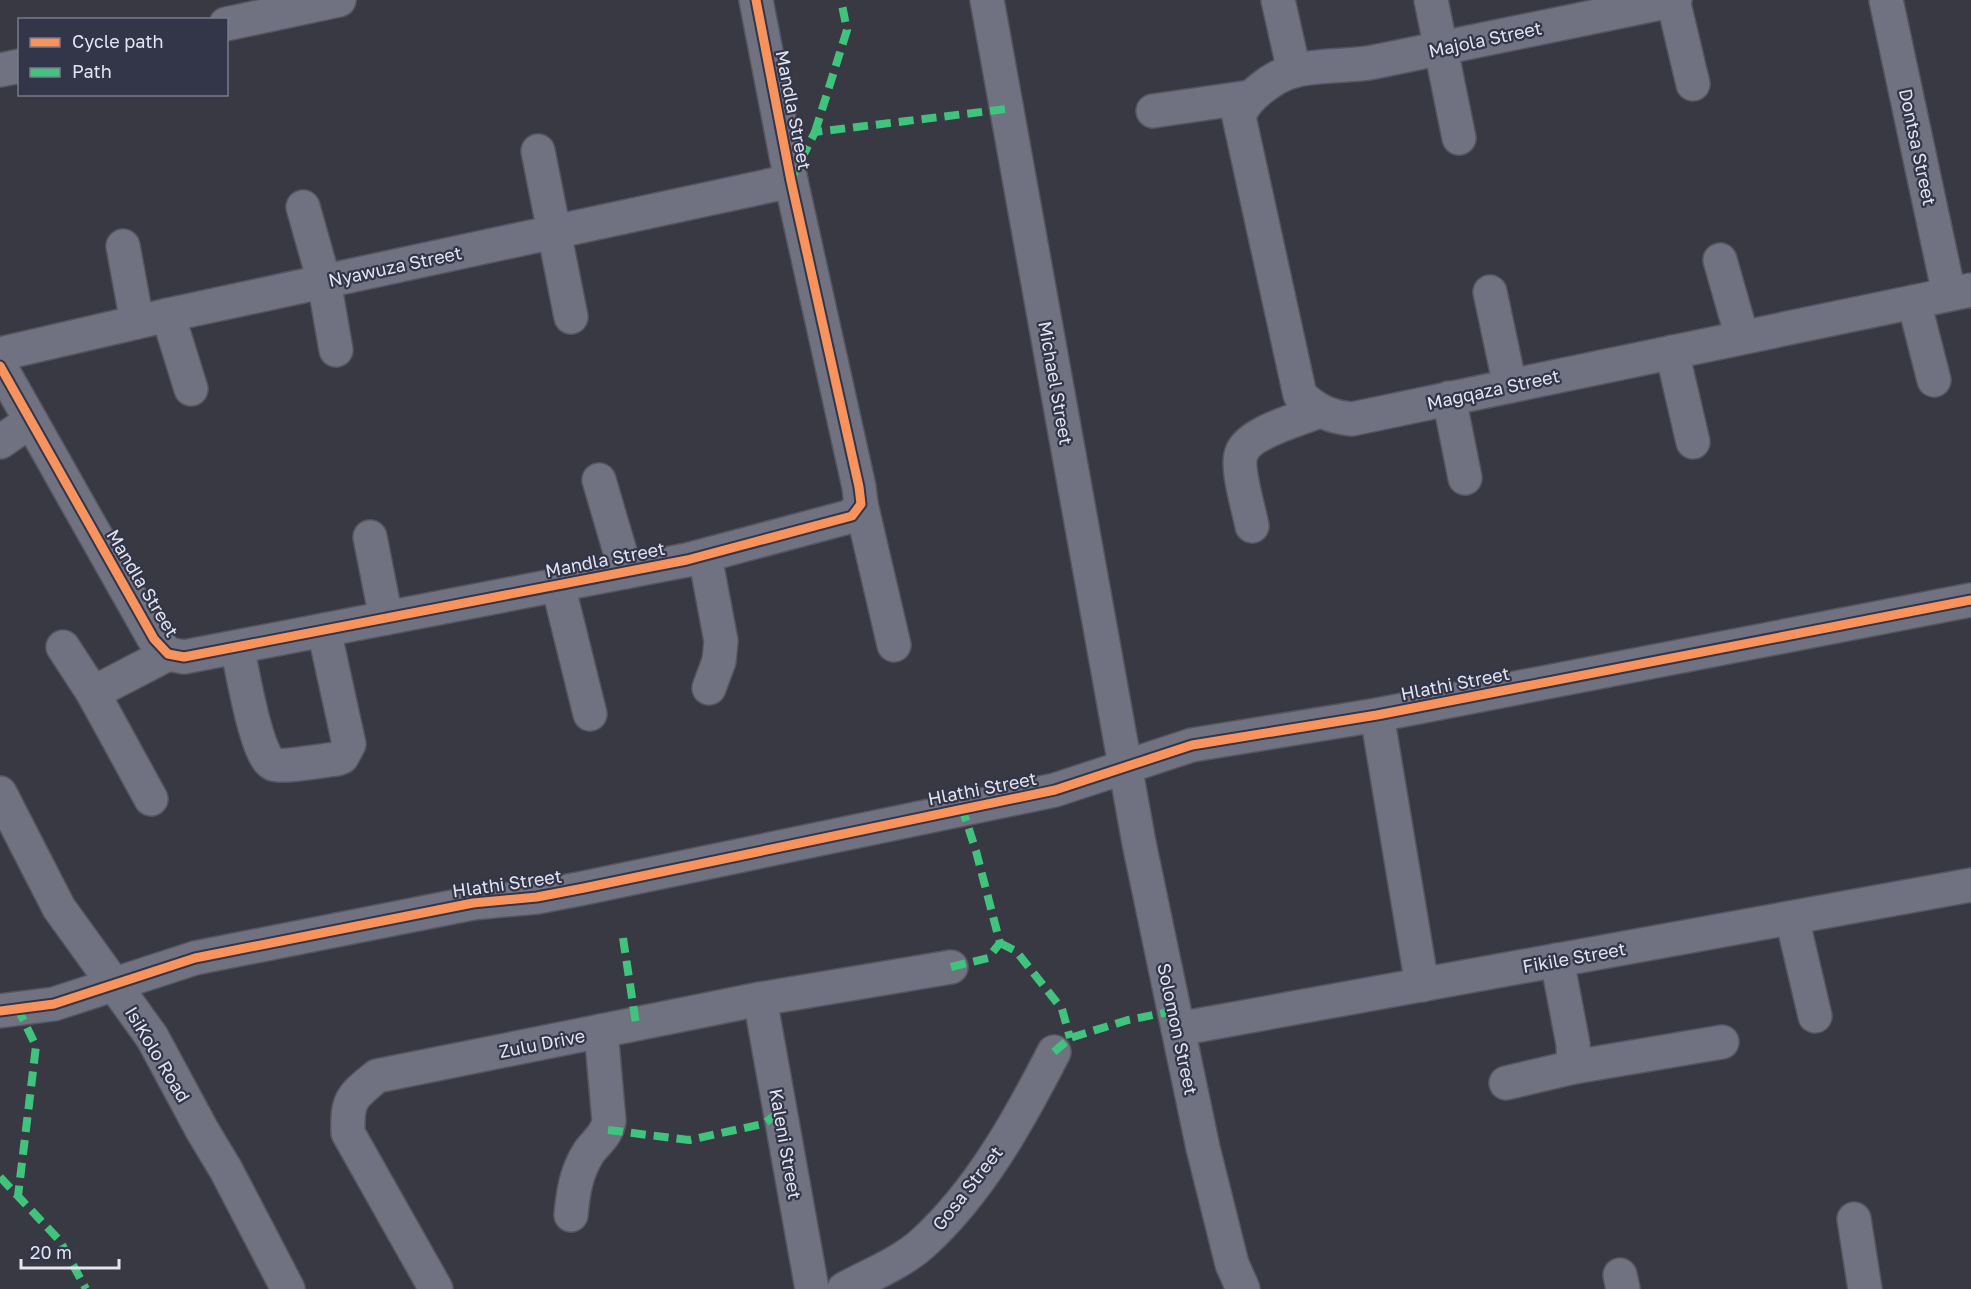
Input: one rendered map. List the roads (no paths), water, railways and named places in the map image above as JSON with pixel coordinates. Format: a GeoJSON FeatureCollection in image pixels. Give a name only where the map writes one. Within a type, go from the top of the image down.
{"type":"FeatureCollection","features":[{"type":"Feature","properties":{"kind":"street"},"geometry":{"type":"LineString","coordinates":[[228,23],[305,4],[339,0]]}},
{"type":"Feature","properties":{"kind":"street","name":"Mandla Street"},"geometry":{"type":"LineString","coordinates":[[0,366],[154,639],[168,654],[184,657],[705,556],[852,516],[861,504],[856,475],[791,181],[756,0]]}},
{"type":"Feature","properties":{"kind":"street","name":"Michael Street"},"geometry":{"type":"LineString","coordinates":[[987,0],[1126,766]]}},
{"type":"Feature","properties":{"kind":"street"},"geometry":{"type":"LineString","coordinates":[[1278,0],[1294,71]]}},
{"type":"Feature","properties":{"kind":"street"},"geometry":{"type":"LineString","coordinates":[[1431,0],[1459,138]]}},
{"type":"Feature","properties":{"kind":"street"},"geometry":{"type":"LineString","coordinates":[[1673,0],[1693,84]]}},
{"type":"Feature","properties":{"kind":"street","name":"Majola Street"},"geometry":{"type":"LineString","coordinates":[[1245,107],[1281,76],[1294,71],[1368,63],[1673,0]]}},
{"type":"Feature","properties":{"kind":"street","name":"Dontsa Street"},"geometry":{"type":"LineString","coordinates":[[1886,0],[1960,292]]}},
{"type":"Feature","properties":{"kind":"street"},"geometry":{"type":"LineString","coordinates":[[0,70],[18,66]]}},
{"type":"Feature","properties":{"kind":"street"},"geometry":{"type":"LineString","coordinates":[[1153,111],[1245,107]]}},
{"type":"Feature","properties":{"kind":"street","name":"Magqaza Street"},"geometry":{"type":"LineString","coordinates":[[1245,107],[1300,395],[1320,411],[1335,417],[1352,419],[1960,292]]}},
{"type":"Feature","properties":{"kind":"street"},"geometry":{"type":"LineString","coordinates":[[538,151],[571,316]]}},
{"type":"Feature","properties":{"kind":"street","name":"Nyawuza Street"},"geometry":{"type":"LineString","coordinates":[[0,354],[324,281],[791,181]]}},
{"type":"Feature","properties":{"kind":"street"},"geometry":{"type":"LineString","coordinates":[[303,207],[324,281],[336,350]]}},
{"type":"Feature","properties":{"kind":"street"},"geometry":{"type":"LineString","coordinates":[[123,246],[152,319],[191,389]]}},
{"type":"Feature","properties":{"kind":"street"},"geometry":{"type":"LineString","coordinates":[[1720,260],[1742,338]]}},
{"type":"Feature","properties":{"kind":"street"},"geometry":{"type":"LineString","coordinates":[[1490,292],[1510,386]]}},
{"type":"Feature","properties":{"kind":"street"},"geometry":{"type":"LineString","coordinates":[[1914,302],[1934,380]]}},
{"type":"Feature","properties":{"kind":"street"},"geometry":{"type":"LineString","coordinates":[[1672,352],[1693,442]]}},
{"type":"Feature","properties":{"kind":"street"},"geometry":{"type":"LineString","coordinates":[[1449,398],[1464,478]]}},
{"type":"Feature","properties":{"kind":"street"},"geometry":{"type":"LineString","coordinates":[[1252,526],[1240,467],[1242,452],[1253,438],[1320,411]]}},
{"type":"Feature","properties":{"kind":"street"},"geometry":{"type":"LineString","coordinates":[[0,442],[31,421]]}},
{"type":"Feature","properties":{"kind":"street"},"geometry":{"type":"LineString","coordinates":[[599,480],[626,572]]}},
{"type":"Feature","properties":{"kind":"street"},"geometry":{"type":"LineString","coordinates":[[861,504],[894,645]]}},
{"type":"Feature","properties":{"kind":"street"},"geometry":{"type":"LineString","coordinates":[[370,537],[386,618]]}},
{"type":"Feature","properties":{"kind":"street"},"geometry":{"type":"LineString","coordinates":[[705,556],[721,652],[709,688]]}},
{"type":"Feature","properties":{"kind":"street"},"geometry":{"type":"LineString","coordinates":[[558,585],[590,714]]}},
{"type":"Feature","properties":{"kind":"street","name":"Hlathi Street"},"geometry":{"type":"LineString","coordinates":[[0,1011],[54,1004],[195,958],[473,903],[537,897],[584,888],[1055,790],[1192,745],[1377,715],[1971,600]]}},
{"type":"Feature","properties":{"kind":"street"},"geometry":{"type":"LineString","coordinates":[[237,646],[256,733],[269,762],[280,765],[337,759],[342,757],[349,744],[324,630]]}},
{"type":"Feature","properties":{"kind":"street"},"geometry":{"type":"LineString","coordinates":[[63,647],[93,693],[151,799]]}},
{"type":"Feature","properties":{"kind":"street"},"geometry":{"type":"LineString","coordinates":[[93,693],[168,654]]}},
{"type":"Feature","properties":{"kind":"street"},"geometry":{"type":"LineString","coordinates":[[1377,715],[1422,985]]}},
{"type":"Feature","properties":{"kind":"street","name":"Solomon Street"},"geometry":{"type":"LineString","coordinates":[[1126,766],[1139,843],[1203,1148],[1232,1264],[1243,1289]]}},
{"type":"Feature","properties":{"kind":"street","name":"IsiKolo Road"},"geometry":{"type":"LineString","coordinates":[[0,793],[59,908],[152,1037],[226,1170],[288,1289]]}},
{"type":"Feature","properties":{"kind":"street","name":"Fikile Street"},"geometry":{"type":"LineString","coordinates":[[1178,1029],[1971,885]]}},
{"type":"Feature","properties":{"kind":"street"},"geometry":{"type":"LineString","coordinates":[[1792,918],[1815,1016]]}},
{"type":"Feature","properties":{"kind":"street"},"geometry":{"type":"LineString","coordinates":[[1557,960],[1573,1044],[1574,1067]]}},
{"type":"Feature","properties":{"kind":"street","name":"Zulu Drive"},"geometry":{"type":"LineString","coordinates":[[436,1289],[348,1133],[347,1109],[358,1091],[377,1076],[760,999],[951,967]]}},
{"type":"Feature","properties":{"kind":"street","name":"Kaleni Street"},"geometry":{"type":"LineString","coordinates":[[760,999],[812,1289]]}},
{"type":"Feature","properties":{"kind":"street"},"geometry":{"type":"LineString","coordinates":[[571,1215],[573,1187],[581,1168],[589,1153],[608,1130],[601,1031]]}},
{"type":"Feature","properties":{"kind":"street"},"geometry":{"type":"LineString","coordinates":[[1506,1083],[1574,1067],[1722,1042]]}},
{"type":"Feature","properties":{"kind":"street","name":"Gosa Street"},"geometry":{"type":"LineString","coordinates":[[844,1289],[892,1264],[921,1244],[949,1217],[990,1164],[1054,1052]]}},
{"type":"Feature","properties":{"kind":"street"},"geometry":{"type":"LineString","coordinates":[[1854,1219],[1865,1289]]}}]}
